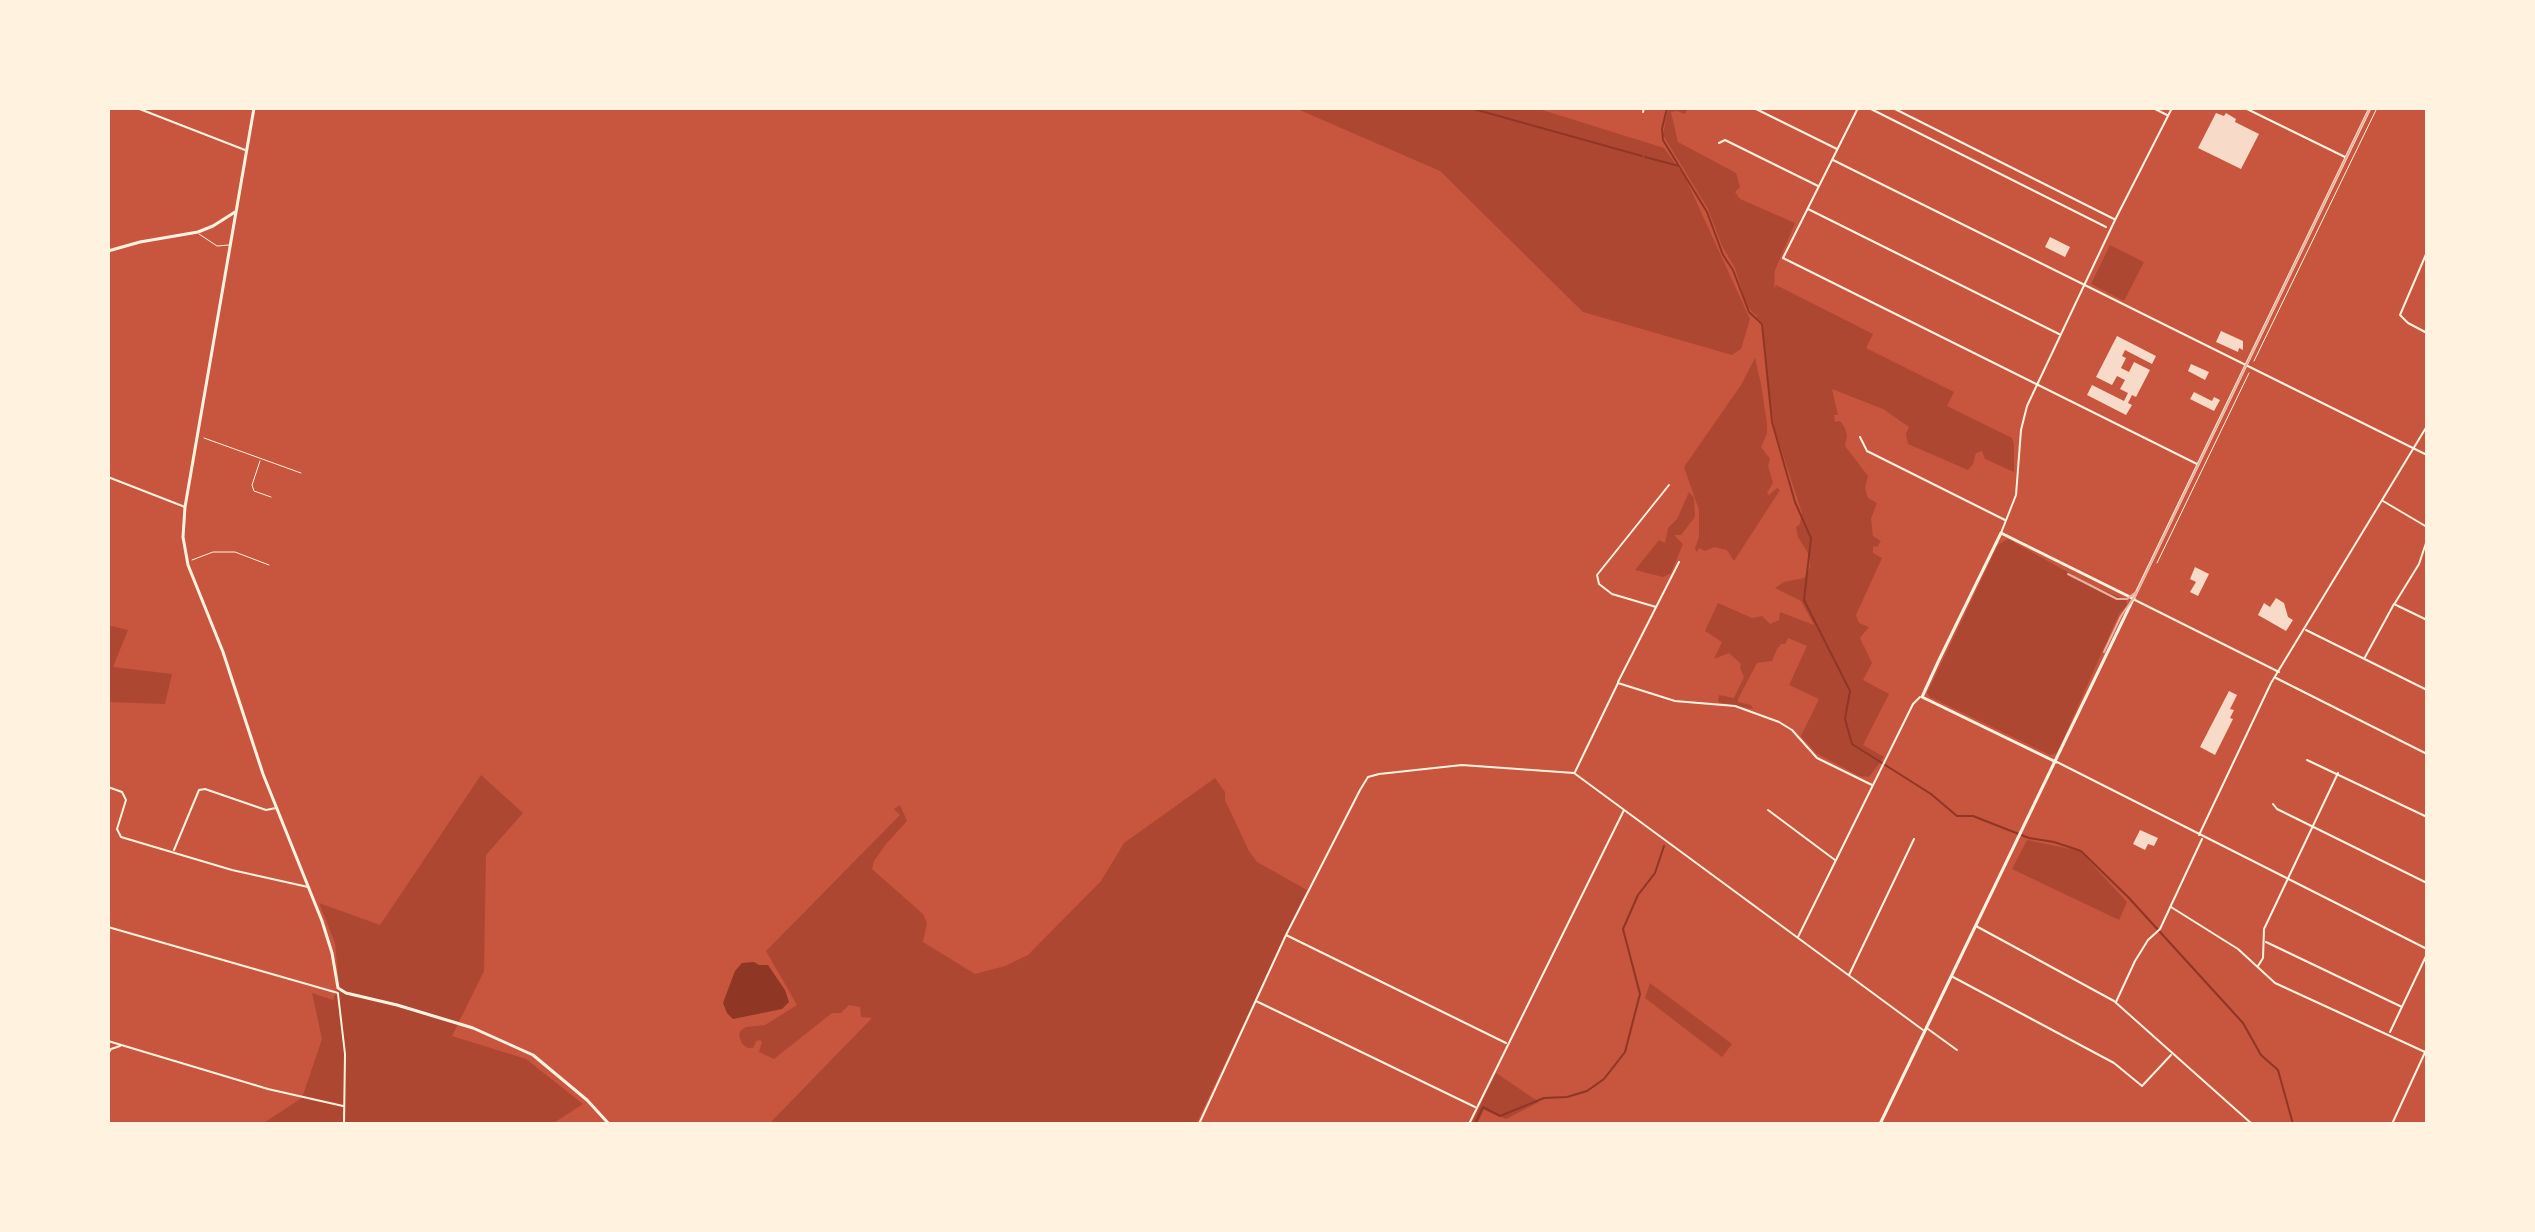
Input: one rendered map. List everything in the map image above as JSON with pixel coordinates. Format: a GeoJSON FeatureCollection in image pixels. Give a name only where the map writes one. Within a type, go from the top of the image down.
{"type":"FeatureCollection","features":[{"type":"Feature","properties":{"kind":"street"},"geometry":{"type":"LineString","coordinates":[[137,108],[246,150]]}},
{"type":"Feature","properties":{"kind":"street"},"geometry":{"type":"LineString","coordinates":[[254,108],[185,507],[183,537],[187,562],[223,652],[276,808],[331,947],[345,1054],[344,1124]]}},
{"type":"Feature","properties":{"kind":"street"},"geometry":{"type":"LineString","coordinates":[[1754,108],[1838,150]]}},
{"type":"Feature","properties":{"kind":"street"},"geometry":{"type":"LineString","coordinates":[[1858,108],[1783,258],[2198,464]]}},
{"type":"Feature","properties":{"kind":"street"},"geometry":{"type":"LineString","coordinates":[[1869,108],[2106,227]]}},
{"type":"Feature","properties":{"kind":"street"},"geometry":{"type":"LineString","coordinates":[[1880,114],[1883,108]]}},
{"type":"Feature","properties":{"kind":"street"},"geometry":{"type":"LineString","coordinates":[[1893,108],[2115,220]]}},
{"type":"Feature","properties":{"kind":"street"},"geometry":{"type":"LineString","coordinates":[[2153,108],[2168,116]]}},
{"type":"Feature","properties":{"kind":"street"},"geometry":{"type":"LineString","coordinates":[[1798,938],[1913,704],[1922,697],[2001,533],[2017,489],[2022,423],[2037,384],[2172,108]]}},
{"type":"Feature","properties":{"kind":"street"},"geometry":{"type":"LineString","coordinates":[[2245,108],[2346,158]]}},
{"type":"Feature","properties":{"kind":"street"},"geometry":{"type":"LineString","coordinates":[[1880,1124],[2198,464],[2248,369],[2370,108]]}},
{"type":"Feature","properties":{"kind":"street"},"geometry":{"type":"LineString","coordinates":[[1719,143],[1725,140],[1819,187]]}},
{"type":"Feature","properties":{"kind":"street"},"geometry":{"type":"LineString","coordinates":[[1833,160],[2248,369],[2253,368],[2427,455]]}},
{"type":"Feature","properties":{"kind":"street"},"geometry":{"type":"LineString","coordinates":[[2009,178],[2014,168]]}},
{"type":"Feature","properties":{"kind":"street"},"geometry":{"type":"LineString","coordinates":[[1808,209],[2060,335]]}},
{"type":"Feature","properties":{"kind":"street"},"geometry":{"type":"LineString","coordinates":[[108,251],[198,232],[235,212]]}},
{"type":"Feature","properties":{"kind":"street"},"geometry":{"type":"LineString","coordinates":[[2427,252],[2400,315],[2403,320],[2427,333]]}},
{"type":"Feature","properties":{"kind":"street"},"geometry":{"type":"LineString","coordinates":[[2115,1003],[2135,961],[2160,929],[2171,907],[2200,836],[2275,678],[2427,426]]}},
{"type":"Feature","properties":{"kind":"street"},"geometry":{"type":"LineString","coordinates":[[1860,437],[1867,451],[2006,520]]}},
{"type":"Feature","properties":{"kind":"street"},"geometry":{"type":"LineString","coordinates":[[108,477],[185,507]]}},
{"type":"Feature","properties":{"kind":"street"},"geometry":{"type":"LineString","coordinates":[[1656,607],[1612,594],[1599,584],[1597,575],[1669,485]]}},
{"type":"Feature","properties":{"kind":"street"},"geometry":{"type":"LineString","coordinates":[[2382,500],[2427,527]]}},
{"type":"Feature","properties":{"kind":"street"},"geometry":{"type":"LineString","coordinates":[[2001,533],[2280,672]]}},
{"type":"Feature","properties":{"kind":"street"},"geometry":{"type":"LineString","coordinates":[[2364,659],[2419,564],[2427,540]]}},
{"type":"Feature","properties":{"kind":"street"},"geometry":{"type":"LineString","coordinates":[[1574,773],[1679,562]]}},
{"type":"Feature","properties":{"kind":"street"},"geometry":{"type":"LineString","coordinates":[[2394,604],[2427,620]]}},
{"type":"Feature","properties":{"kind":"street"},"geometry":{"type":"LineString","coordinates":[[2305,630],[2427,690]]}},
{"type":"Feature","properties":{"kind":"street"},"geometry":{"type":"LineString","coordinates":[[2275,678],[2427,754]]}},
{"type":"Feature","properties":{"kind":"street"},"geometry":{"type":"LineString","coordinates":[[1618,683],[1675,701],[1735,706],[1779,722],[1792,730],[1817,758],[1872,785]]}},
{"type":"Feature","properties":{"kind":"street"},"geometry":{"type":"LineString","coordinates":[[1922,697],[2427,949]]}},
{"type":"Feature","properties":{"kind":"street"},"geometry":{"type":"LineString","coordinates":[[2307,760],[2427,817]]}},
{"type":"Feature","properties":{"kind":"street"},"geometry":{"type":"LineString","coordinates":[[1199,1124],[1286,935],[1366,780],[1374,775],[1450,765],[1574,773],[1849,976],[1957,1050]]}},
{"type":"Feature","properties":{"kind":"street"},"geometry":{"type":"LineString","coordinates":[[2258,967],[2263,958],[2264,929],[2338,773]]}},
{"type":"Feature","properties":{"kind":"street"},"geometry":{"type":"LineString","coordinates":[[108,787],[122,792],[126,800],[117,829],[121,837],[232,870],[309,888]]}},
{"type":"Feature","properties":{"kind":"street"},"geometry":{"type":"LineString","coordinates":[[173,851],[199,790],[205,789],[266,810],[276,808]]}},
{"type":"Feature","properties":{"kind":"street"},"geometry":{"type":"LineString","coordinates":[[2273,804],[2277,809],[2427,883]]}},
{"type":"Feature","properties":{"kind":"street"},"geometry":{"type":"LineString","coordinates":[[1469,1124],[1624,809]]}},
{"type":"Feature","properties":{"kind":"street"},"geometry":{"type":"LineString","coordinates":[[1768,810],[1835,860]]}},
{"type":"Feature","properties":{"kind":"street"},"geometry":{"type":"LineString","coordinates":[[1849,976],[1914,839]]}},
{"type":"Feature","properties":{"kind":"street"},"geometry":{"type":"LineString","coordinates":[[2171,907],[2238,949],[2275,983],[2426,1050],[2392,1124]]}},
{"type":"Feature","properties":{"kind":"street"},"geometry":{"type":"LineString","coordinates":[[1976,926],[2115,1003],[2252,1124]]}},
{"type":"Feature","properties":{"kind":"street"},"geometry":{"type":"LineString","coordinates":[[108,927],[473,1028],[533,1055],[609,1124]]}},
{"type":"Feature","properties":{"kind":"street"},"geometry":{"type":"LineString","coordinates":[[1286,935],[1507,1044]]}},
{"type":"Feature","properties":{"kind":"street"},"geometry":{"type":"LineString","coordinates":[[2263,942],[2402,1007]]}},
{"type":"Feature","properties":{"kind":"street"},"geometry":{"type":"LineString","coordinates":[[2389,1034],[2427,954]]}},
{"type":"Feature","properties":{"kind":"street"},"geometry":{"type":"LineString","coordinates":[[1952,977],[2114,1063],[2142,1086],[2172,1055]]}},
{"type":"Feature","properties":{"kind":"street"},"geometry":{"type":"LineString","coordinates":[[1256,1001],[1477,1107]]}},
{"type":"Feature","properties":{"kind":"street"},"geometry":{"type":"LineString","coordinates":[[108,1041],[268,1089],[343,1106]]}},
{"type":"Feature","properties":{"kind":"street"},"geometry":{"type":"LineString","coordinates":[[108,1054],[115,1046],[121,1046]]}},
{"type":"Feature","properties":{"kind":"lane"},"geometry":{"type":"LineString","coordinates":[[198,232],[217,246],[229,245]]}},
{"type":"Feature","properties":{"kind":"path"},"geometry":{"type":"LineString","coordinates":[[2254,362],[2377,108]]}},
{"type":"Feature","properties":{"kind":"path"},"geometry":{"type":"LineString","coordinates":[[2155,566],[2248,369]]}},
{"type":"Feature","properties":{"kind":"path"},"geometry":{"type":"LineString","coordinates":[[198,436],[301,473]]}},
{"type":"Feature","properties":{"kind":"path"},"geometry":{"type":"LineString","coordinates":[[261,458],[252,485],[254,491],[271,497]]}},
{"type":"Feature","properties":{"kind":"path"},"geometry":{"type":"LineString","coordinates":[[187,562],[213,552],[235,552],[269,565]]}},
{"type":"Feature","properties":{"kind":"shaded area"},"geometry":{"type":"Polygon","coordinates":[[[1295,108],[1536,108],[1664,148],[1685,177],[1750,319],[1741,349],[1732,355],[1583,312],[1440,171],[1295,108]]]}},
{"type":"Feature","properties":{"kind":"shaded area"},"geometry":{"type":"Polygon","coordinates":[[[1668,108],[1688,108],[1685,114],[1671,112],[1678,142],[1736,173],[1740,187],[1735,192],[1740,199],[1795,223],[1775,270],[1774,289],[1776,285],[1873,334],[1866,348],[1954,392],[1947,406],[2012,438],[2014,444],[2014,472],[1985,459],[1982,451],[1976,453],[1968,470],[1908,444],[1906,434],[1909,427],[1883,409],[1832,389],[1838,415],[1834,415],[1835,422],[1840,421],[1845,428],[1845,446],[1868,476],[1865,488],[1868,498],[1877,503],[1871,519],[1873,536],[1881,541],[1877,547],[1873,546],[1873,553],[1882,558],[1856,615],[1859,623],[1869,627],[1860,638],[1872,663],[1863,680],[1889,694],[1863,745],[1884,757],[1869,777],[1859,776],[1816,753],[1801,736],[1819,699],[1789,685],[1807,646],[1788,638],[1777,649],[1772,661],[1757,663],[1738,699],[1738,702],[1751,705],[1753,709],[1718,702],[1719,695],[1734,698],[1744,677],[1741,664],[1729,653],[1714,659],[1722,642],[1705,631],[1718,603],[1752,618],[1762,616],[1770,624],[1779,620],[1780,612],[1814,625],[1801,601],[1775,588],[1784,582],[1804,578],[1810,567],[1809,555],[1798,537],[1796,527],[1800,524],[1802,513],[1774,427],[1763,323],[1756,317],[1758,314],[1755,315],[1747,306],[1735,268],[1722,246],[1708,209],[1663,135],[1668,108]]]}},
{"type":"Feature","properties":{"kind":"shaded area"},"geometry":{"type":"Polygon","coordinates":[[[2110,245],[2144,262],[2124,301],[2091,284],[2110,245]]]}},
{"type":"Feature","properties":{"kind":"shaded area"},"geometry":{"type":"Polygon","coordinates":[[[1755,358],[1767,424],[1767,434],[1761,447],[1770,459],[1768,466],[1773,483],[1767,493],[1769,495],[1777,488],[1780,490],[1734,561],[1727,550],[1714,547],[1705,551],[1699,548],[1697,552],[1695,549],[1699,536],[1699,510],[1684,467],[1741,385],[1755,358]]]}},
{"type":"Feature","properties":{"kind":"shaded area"},"geometry":{"type":"Polygon","coordinates":[[[1689,492],[1694,498],[1695,517],[1681,535],[1674,535],[1683,544],[1671,573],[1663,577],[1635,570],[1659,540],[1665,543],[1668,528],[1677,519],[1689,492]]]}},
{"type":"Feature","properties":{"kind":"shaded area"},"geometry":{"type":"Polygon","coordinates":[[[2008,539],[2091,585],[2126,600],[2127,605],[2119,614],[2057,753],[2050,755],[1927,693],[1998,545],[2008,539]]]}},
{"type":"Feature","properties":{"kind":"shaded area"},"geometry":{"type":"Polygon","coordinates":[[[108,625],[128,630],[113,667],[172,674],[165,704],[108,702],[108,625]]]}},
{"type":"Feature","properties":{"kind":"shaded area"},"geometry":{"type":"Polygon","coordinates":[[[481,775],[523,813],[486,855],[484,971],[452,1036],[526,1059],[583,1104],[552,1124],[262,1124],[302,1098],[322,1039],[312,993],[333,1000],[339,984],[335,943],[319,903],[380,925],[481,775]]]}},
{"type":"Feature","properties":{"kind":"shaded area"},"geometry":{"type":"Polygon","coordinates":[[[1215,778],[1225,792],[1225,800],[1257,862],[1307,890],[1196,1124],[769,1124],[872,1018],[861,1017],[860,1007],[849,1005],[841,1013],[832,1013],[774,1059],[759,1052],[760,1040],[753,1048],[748,1048],[742,1044],[741,1030],[765,1025],[797,1005],[766,951],[900,815],[894,809],[900,805],[907,821],[886,844],[872,869],[923,914],[927,923],[923,942],[975,974],[1005,966],[1028,955],[1101,881],[1124,843],[1215,778]]]}},
{"type":"Feature","properties":{"kind":"shaded area"},"geometry":{"type":"Polygon","coordinates":[[[2027,840],[2080,851],[2127,902],[2119,920],[2012,869],[2027,840]]]}},
{"type":"Feature","properties":{"kind":"shaded area"},"geometry":{"type":"Polygon","coordinates":[[[742,963],[768,965],[785,990],[789,1002],[782,1009],[733,1019],[723,1003],[735,971],[742,963]]]}},
{"type":"Feature","properties":{"kind":"shaded area"},"geometry":{"type":"Polygon","coordinates":[[[1650,983],[1732,1044],[1722,1057],[1645,998],[1650,983]]]}},
{"type":"Feature","properties":{"kind":"shaded area"},"geometry":{"type":"Polygon","coordinates":[[[1496,1073],[1539,1102],[1506,1119],[1484,1110],[1477,1124],[1471,1124],[1496,1073]]]}},
{"type":"Feature","properties":{"kind":"building"},"geometry":{"type":"Polygon","coordinates":[[[2216,113],[2224,116],[2226,113],[2236,119],[2235,122],[2259,134],[2241,169],[2198,148],[2216,113]]]}},
{"type":"Feature","properties":{"kind":"building"},"geometry":{"type":"Polygon","coordinates":[[[2050,237],[2070,247],[2065,257],[2045,247],[2050,237]]]}},
{"type":"Feature","properties":{"kind":"building"},"geometry":{"type":"Polygon","coordinates":[[[2221,331],[2243,341],[2243,350],[2239,348],[2238,352],[2216,342],[2221,331]]]}},
{"type":"Feature","properties":{"kind":"building"},"geometry":{"type":"Polygon","coordinates":[[[2117,336],[2156,356],[2152,364],[2125,350],[2122,356],[2126,358],[2121,368],[2129,372],[2134,362],[2150,370],[2136,397],[2132,395],[2128,403],[2132,405],[2126,415],[2087,395],[2092,385],[2124,401],[2128,393],[2120,389],[2125,380],[2117,376],[2112,385],[2096,377],[2117,336]]]}},
{"type":"Feature","properties":{"kind":"building"},"geometry":{"type":"Polygon","coordinates":[[[2191,364],[2209,372],[2205,380],[2188,371],[2191,364]]]}},
{"type":"Feature","properties":{"kind":"building"},"geometry":{"type":"Polygon","coordinates":[[[2194,392],[2212,401],[2214,397],[2220,400],[2214,411],[2190,399],[2194,392]]]}},
{"type":"Feature","properties":{"kind":"building"},"geometry":{"type":"Polygon","coordinates":[[[2195,567],[2209,574],[2198,596],[2190,592],[2196,582],[2190,579],[2195,567]]]}},
{"type":"Feature","properties":{"kind":"building"},"geometry":{"type":"Polygon","coordinates":[[[2276,598],[2284,603],[2288,617],[2293,620],[2286,631],[2258,615],[2264,603],[2270,607],[2276,598]]]}},
{"type":"Feature","properties":{"kind":"building"},"geometry":{"type":"Polygon","coordinates":[[[2229,691],[2237,695],[2230,709],[2234,710],[2230,718],[2233,719],[2215,755],[2200,747],[2229,691]]]}},
{"type":"Feature","properties":{"kind":"building"},"geometry":{"type":"Polygon","coordinates":[[[2140,830],[2158,838],[2154,846],[2148,844],[2145,850],[2133,844],[2140,830]]]}},
{"type":"Feature","properties":{"kind":"waterway"},"geometry":{"type":"LineString","coordinates":[[1470,108],[1642,156]]}},
{"type":"Feature","properties":{"kind":"waterway"},"geometry":{"type":"LineString","coordinates":[[1667,108],[1663,140],[1707,212],[1749,312],[1762,324],[1772,422],[1795,502],[1811,538],[1804,600],[1850,691],[1845,719],[1852,744],[1931,794],[1957,816],[1973,816],[2029,838],[2081,851],[2129,898],[2243,1023],[2261,1055],[2278,1070],[2293,1124]]}},
{"type":"Feature","properties":{"kind":"waterway"},"geometry":{"type":"LineString","coordinates":[[1645,157],[1679,166]]}},
{"type":"Feature","properties":{"kind":"waterway"},"geometry":{"type":"LineString","coordinates":[[1475,1124],[1483,1107],[1500,1116],[1544,1098],[1567,1097],[1587,1091],[1604,1079],[1625,1052],[1640,994],[1623,929],[1638,895],[1655,873],[1664,846]]}},
{"type":"Feature","properties":{"kind":"tram line"},"geometry":{"type":"LineString","coordinates":[[2104,652],[2121,616],[2135,596],[2370,108]]}},
{"type":"Feature","properties":{"kind":"tram line"},"geometry":{"type":"LineString","coordinates":[[2068,574],[2117,599],[2127,599],[2136,592]]}}]}
